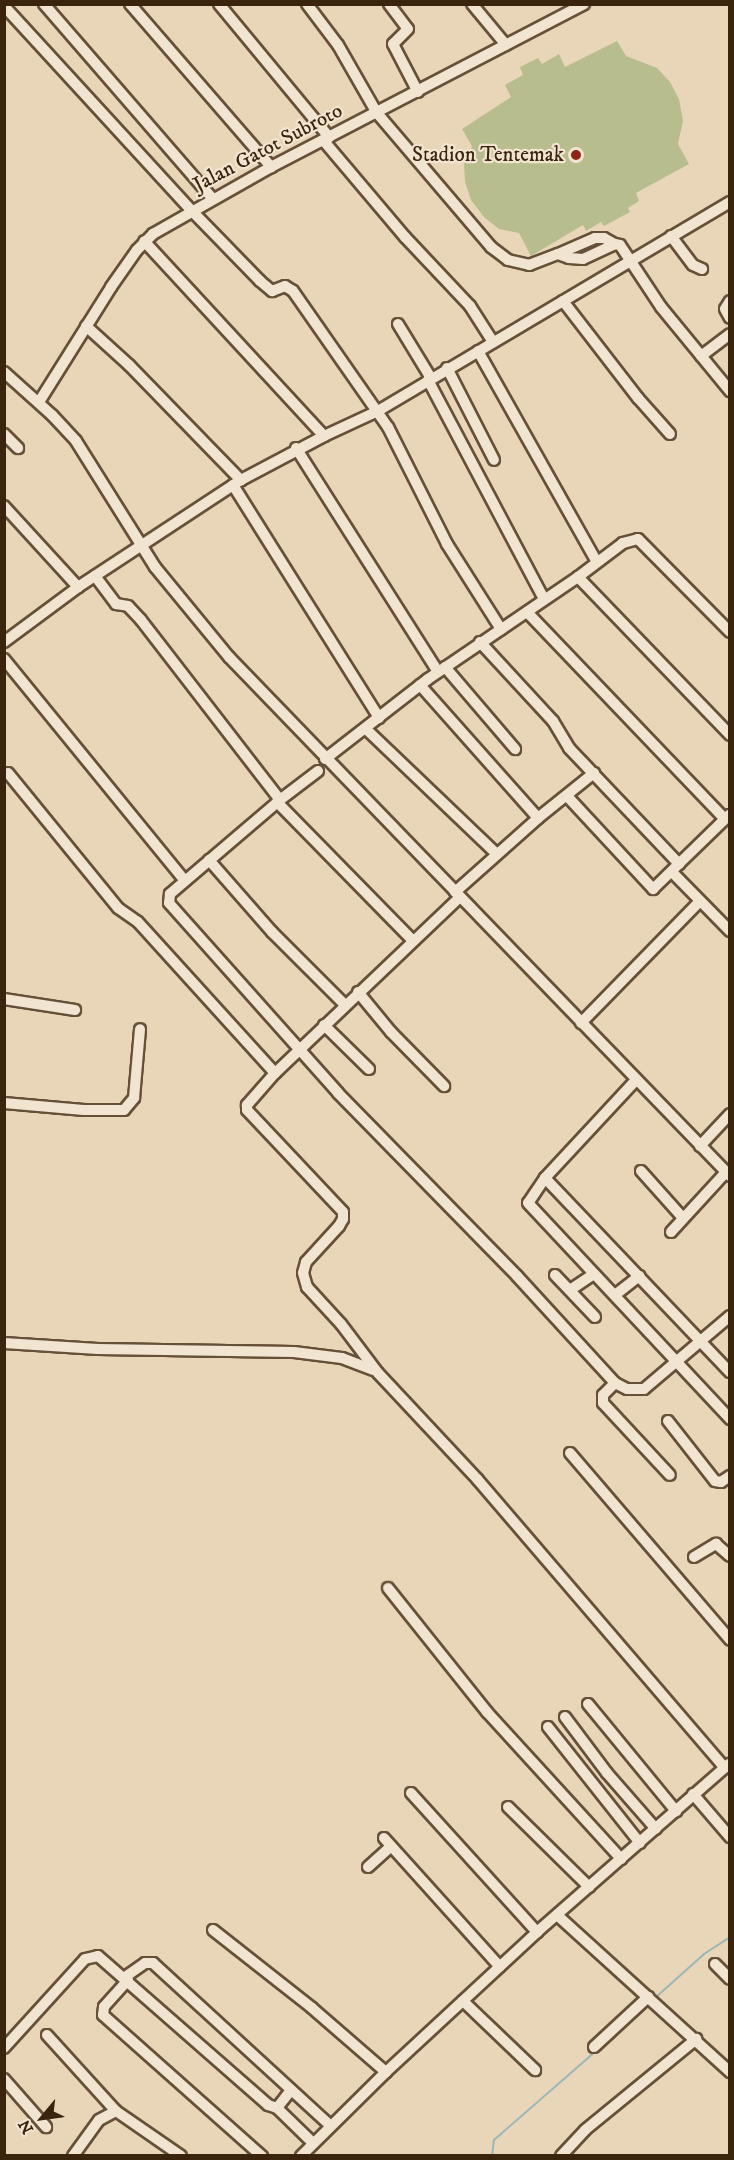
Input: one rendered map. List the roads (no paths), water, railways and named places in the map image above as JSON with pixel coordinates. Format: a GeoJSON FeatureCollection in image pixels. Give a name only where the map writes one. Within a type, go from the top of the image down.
{"type":"FeatureCollection","features":[{"type":"Feature","properties":{"kind":"street"},"geometry":{"type":"LineString","coordinates":[[44,4],[213,199]]}},
{"type":"Feature","properties":{"kind":"street"},"geometry":{"type":"LineString","coordinates":[[130,4],[271,167]]}},
{"type":"Feature","properties":{"kind":"street"},"geometry":{"type":"LineString","coordinates":[[219,4],[405,237],[470,306],[493,342]]}},
{"type":"Feature","properties":{"kind":"street"},"geometry":{"type":"LineString","coordinates":[[307,4],[338,45],[377,113],[491,247],[508,260],[520,264],[538,263],[595,238],[604,238],[620,245],[629,261],[729,391]]}},
{"type":"Feature","properties":{"kind":"street"},"geometry":{"type":"LineString","coordinates":[[389,4],[408,29],[393,44],[418,92]]}},
{"type":"Feature","properties":{"kind":"street"},"geometry":{"type":"LineString","coordinates":[[472,4],[506,45]]}},
{"type":"Feature","properties":{"kind":"street","name":"Jalan Gatot Subroto"},"geometry":{"type":"LineString","coordinates":[[39,402],[86,326],[144,241],[271,167],[506,45],[565,9],[584,4]]}},
{"type":"Feature","properties":{"kind":"street"},"geometry":{"type":"LineString","coordinates":[[4,6],[192,211],[269,290],[274,291],[285,286],[291,288],[378,411],[403,453],[447,544],[501,629]]}},
{"type":"Feature","properties":{"kind":"street"},"geometry":{"type":"LineString","coordinates":[[4,642],[94,576],[237,483],[296,448],[378,411],[729,202]]}},
{"type":"Feature","properties":{"kind":"street"},"geometry":{"type":"LineString","coordinates":[[671,236],[693,265],[702,269]]}},
{"type":"Feature","properties":{"kind":"street"},"geometry":{"type":"LineString","coordinates":[[144,241],[324,436]]}},
{"type":"Feature","properties":{"kind":"street"},"geometry":{"type":"LineString","coordinates":[[558,254],[583,259],[615,244]]}},
{"type":"Feature","properties":{"kind":"street"},"geometry":{"type":"LineString","coordinates":[[562,301],[638,398],[670,434]]}},
{"type":"Feature","properties":{"kind":"street"},"geometry":{"type":"LineString","coordinates":[[729,301],[725,309],[729,318]]}},
{"type":"Feature","properties":{"kind":"street"},"geometry":{"type":"LineString","coordinates":[[398,324],[544,599]]}},
{"type":"Feature","properties":{"kind":"street"},"geometry":{"type":"LineString","coordinates":[[86,326],[129,365],[237,483],[379,718]]}},
{"type":"Feature","properties":{"kind":"street"},"geometry":{"type":"LineString","coordinates":[[701,356],[729,334]]}},
{"type":"Feature","properties":{"kind":"street"},"geometry":{"type":"LineString","coordinates":[[478,351],[597,562]]}},
{"type":"Feature","properties":{"kind":"street"},"geometry":{"type":"LineString","coordinates":[[447,368],[494,460]]}},
{"type":"Feature","properties":{"kind":"street"},"geometry":{"type":"LineString","coordinates":[[4,372],[39,402],[81,449],[141,546],[185,605],[323,766],[457,894],[728,1174],[670,1232]]}},
{"type":"Feature","properties":{"kind":"street"},"geometry":{"type":"LineString","coordinates":[[4,434],[18,448]]}},
{"type":"Feature","properties":{"kind":"street"},"geometry":{"type":"LineString","coordinates":[[296,448],[442,670],[515,749]]}},
{"type":"Feature","properties":{"kind":"street"},"geometry":{"type":"LineString","coordinates":[[4,506],[78,587]]}},
{"type":"Feature","properties":{"kind":"street"},"geometry":{"type":"LineString","coordinates":[[729,632],[641,540],[633,539],[623,543],[578,577],[420,685],[209,860],[170,894],[169,903],[338,1093],[517,1276],[615,1383],[627,1389],[644,1389],[729,1316]]}},
{"type":"Feature","properties":{"kind":"street"},"geometry":{"type":"LineString","coordinates":[[94,576],[116,604],[128,606],[141,620],[279,801],[413,941]]}},
{"type":"Feature","properties":{"kind":"street"},"geometry":{"type":"LineString","coordinates":[[578,577],[729,735]]}},
{"type":"Feature","properties":{"kind":"street"},"geometry":{"type":"LineString","coordinates":[[527,612],[727,817],[676,873],[651,888],[567,796]]}},
{"type":"Feature","properties":{"kind":"street"},"geometry":{"type":"LineString","coordinates":[[480,642],[553,721],[569,748],[594,773],[676,873],[729,931]]}},
{"type":"Feature","properties":{"kind":"street"},"geometry":{"type":"LineString","coordinates":[[4,660],[185,881]]}},
{"type":"Feature","properties":{"kind":"street"},"geometry":{"type":"LineString","coordinates":[[420,685],[538,818]]}},
{"type":"Feature","properties":{"kind":"street"},"geometry":{"type":"LineString","coordinates":[[366,729],[497,854]]}},
{"type":"Feature","properties":{"kind":"street"},"geometry":{"type":"LineString","coordinates":[[8,773],[118,908],[138,922],[275,1073]]}},
{"type":"Feature","properties":{"kind":"street"},"geometry":{"type":"LineString","coordinates":[[302,2156],[386,2072],[537,1932],[727,1766],[478,1480],[378,1373],[304,1281],[306,1262],[339,1226],[344,1215],[247,1110],[247,1105],[275,1073],[413,941],[497,854],[594,773]]}},
{"type":"Feature","properties":{"kind":"street"},"geometry":{"type":"LineString","coordinates":[[209,860],[272,932],[345,1005]]}},
{"type":"Feature","properties":{"kind":"street"},"geometry":{"type":"LineString","coordinates":[[581,1023],[700,901]]}},
{"type":"Feature","properties":{"kind":"street"},"geometry":{"type":"LineString","coordinates":[[358,992],[391,1032],[444,1086]]}},
{"type":"Feature","properties":{"kind":"street"},"geometry":{"type":"LineString","coordinates":[[4,999],[75,1010]]}},
{"type":"Feature","properties":{"kind":"street"},"geometry":{"type":"LineString","coordinates":[[324,1025],[369,1069]]}},
{"type":"Feature","properties":{"kind":"street"},"geometry":{"type":"LineString","coordinates":[[4,1103],[107,1111],[124,1110],[134,1098],[140,1029]]}},
{"type":"Feature","properties":{"kind":"street"},"geometry":{"type":"LineString","coordinates":[[636,1080],[545,1178],[528,1199],[529,1208],[677,1360],[729,1419]]}},
{"type":"Feature","properties":{"kind":"street"},"geometry":{"type":"LineString","coordinates":[[700,1146],[729,1114]]}},
{"type":"Feature","properties":{"kind":"street"},"geometry":{"type":"LineString","coordinates":[[641,1171],[683,1218]]}},
{"type":"Feature","properties":{"kind":"street"},"geometry":{"type":"LineString","coordinates":[[545,1178],[729,1372]]}},
{"type":"Feature","properties":{"kind":"street"},"geometry":{"type":"LineString","coordinates":[[570,1290],[594,1274]]}},
{"type":"Feature","properties":{"kind":"street"},"geometry":{"type":"LineString","coordinates":[[555,1275],[595,1317]]}},
{"type":"Feature","properties":{"kind":"street"},"geometry":{"type":"LineString","coordinates":[[615,1296],[639,1276]]}},
{"type":"Feature","properties":{"kind":"street"},"geometry":{"type":"LineString","coordinates":[[4,1342],[98,1349],[294,1352],[342,1358],[378,1373]]}},
{"type":"Feature","properties":{"kind":"street"},"geometry":{"type":"LineString","coordinates":[[615,1383],[603,1395],[603,1403],[670,1475]]}},
{"type":"Feature","properties":{"kind":"street"},"geometry":{"type":"LineString","coordinates":[[668,1420],[717,1483],[729,1476]]}},
{"type":"Feature","properties":{"kind":"street"},"geometry":{"type":"LineString","coordinates":[[570,1453],[729,1641]]}},
{"type":"Feature","properties":{"kind":"street"},"geometry":{"type":"LineString","coordinates":[[694,1557],[716,1544],[729,1556]]}},
{"type":"Feature","properties":{"kind":"street"},"geometry":{"type":"LineString","coordinates":[[388,1588],[487,1712],[621,1859]]}},
{"type":"Feature","properties":{"kind":"street"},"geometry":{"type":"LineString","coordinates":[[588,1704],[676,1811]]}},
{"type":"Feature","properties":{"kind":"street"},"geometry":{"type":"LineString","coordinates":[[565,1717],[607,1773],[656,1828]]}},
{"type":"Feature","properties":{"kind":"street"},"geometry":{"type":"LineString","coordinates":[[548,1727],[640,1843]]}},
{"type":"Feature","properties":{"kind":"street"},"geometry":{"type":"LineString","coordinates":[[411,1792],[537,1932]]}},
{"type":"Feature","properties":{"kind":"street"},"geometry":{"type":"LineString","coordinates":[[693,1794],[729,1837]]}},
{"type":"Feature","properties":{"kind":"street"},"geometry":{"type":"LineString","coordinates":[[508,1807],[589,1887]]}},
{"type":"Feature","properties":{"kind":"street"},"geometry":{"type":"LineString","coordinates":[[368,1867],[387,1842],[500,1967]]}},
{"type":"Feature","properties":{"kind":"street"},"geometry":{"type":"LineString","coordinates":[[557,1915],[696,2039],[729,2072]]}},
{"type":"Feature","properties":{"kind":"street"},"geometry":{"type":"LineString","coordinates":[[213,1930],[312,2008],[386,2072]]}},
{"type":"Feature","properties":{"kind":"street"},"geometry":{"type":"LineString","coordinates":[[4,2048],[89,1956],[98,1956],[127,1979],[268,2105],[277,2108],[313,2143]]}},
{"type":"Feature","properties":{"kind":"street"},"geometry":{"type":"LineString","coordinates":[[262,2156],[103,2015],[104,2007],[127,1979],[145,1963],[153,1964],[331,2126]]}},
{"type":"Feature","properties":{"kind":"street"},"geometry":{"type":"LineString","coordinates":[[714,1964],[729,1979]]}},
{"type":"Feature","properties":{"kind":"street"},"geometry":{"type":"LineString","coordinates":[[594,2048],[651,2000]]}},
{"type":"Feature","properties":{"kind":"street"},"geometry":{"type":"LineString","coordinates":[[463,2001],[535,2070]]}},
{"type":"Feature","properties":{"kind":"street"},"geometry":{"type":"LineString","coordinates":[[47,2035],[116,2111],[181,2156]]}},
{"type":"Feature","properties":{"kind":"street"},"geometry":{"type":"LineString","coordinates":[[565,2154],[585,2130],[696,2039]]}},
{"type":"Feature","properties":{"kind":"street"},"geometry":{"type":"LineString","coordinates":[[4,2079],[46,2127]]}},
{"type":"Feature","properties":{"kind":"street"},"geometry":{"type":"LineString","coordinates":[[277,2108],[291,2090]]}},
{"type":"Feature","properties":{"kind":"street"},"geometry":{"type":"LineString","coordinates":[[73,2156],[99,2120],[116,2111]]}},
{"type":"Feature","properties":{"kind":"waterway"},"geometry":{"type":"LineString","coordinates":[[655,1998],[704,1954],[730,1937]]}},
{"type":"Feature","properties":{"kind":"waterway"},"geometry":{"type":"LineString","coordinates":[[492,2156],[494,2140],[649,2005]]}},
{"type":"Feature","properties":{"kind":"place","name":"Stadion Tentemak"},"geometry":{"type":"Point","coordinates":[576,155]}}]}
